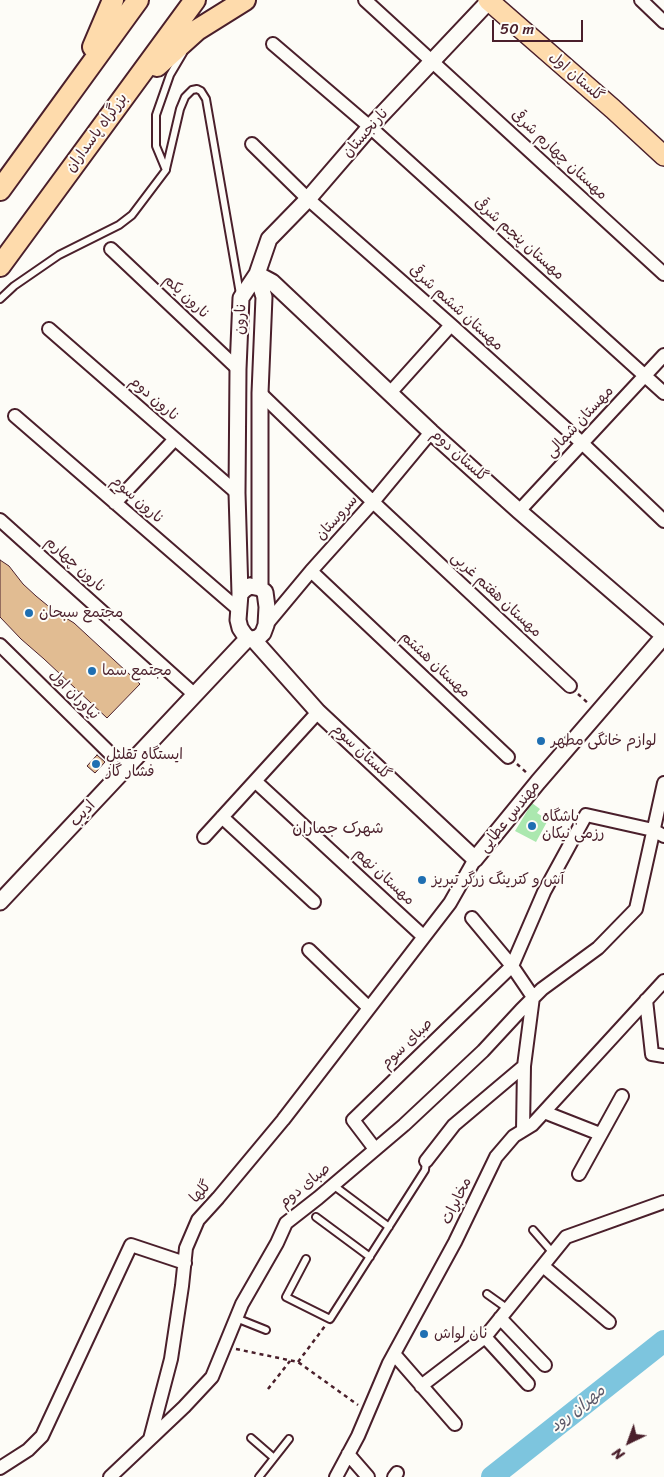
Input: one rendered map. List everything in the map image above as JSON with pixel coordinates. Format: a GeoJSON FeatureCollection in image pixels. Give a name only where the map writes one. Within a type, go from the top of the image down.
{"type":"FeatureCollection","features":[{"type":"Feature","properties":{"kind":"highway"},"geometry":{"type":"LineString","coordinates":[[78,80],[113,0]]}},
{"type":"Feature","properties":{"kind":"highway"},"geometry":{"type":"LineString","coordinates":[[0,190],[78,80],[138,0]]}},
{"type":"Feature","properties":{"kind":"highway","name":"بزرگراه پاسداران"},"geometry":{"type":"LineString","coordinates":[[0,266],[195,0]]}},
{"type":"Feature","properties":{"kind":"highway"},"geometry":{"type":"LineString","coordinates":[[124,96],[197,30],[245,0]]}},
{"type":"Feature","properties":{"kind":"main road","name":"گلستان اول"},"geometry":{"type":"LineString","coordinates":[[488,1],[613,109],[664,156]]}},
{"type":"Feature","properties":{"kind":"street","name":"مهستان چهارم شرقی"},"geometry":{"type":"LineString","coordinates":[[365,0],[664,274]]}},
{"type":"Feature","properties":{"kind":"street"},"geometry":{"type":"LineString","coordinates":[[640,0],[664,22]]}},
{"type":"Feature","properties":{"kind":"street","name":"نارنجستان"},"geometry":{"type":"LineString","coordinates":[[257,274],[269,239],[308,199],[370,127],[488,1]]}},
{"type":"Feature","properties":{"kind":"street","name":"مهستان پنجم شرقی"},"geometry":{"type":"LineString","coordinates":[[273,44],[370,127],[664,393]]}},
{"type":"Feature","properties":{"kind":"street","name":"مهستان ششم شرقی"},"geometry":{"type":"LineString","coordinates":[[252,144],[308,199],[582,443],[664,522]]}},
{"type":"Feature","properties":{"kind":"street","name":"نارون یکم"},"geometry":{"type":"LineString","coordinates":[[111,249],[238,369]]}},
{"type":"Feature","properties":{"kind":"street","name":"نارون"},"geometry":{"type":"LineString","coordinates":[[240,594],[237,493],[238,369],[241,298],[257,274]]}},
{"type":"Feature","properties":{"kind":"street","name":"نارون"},"geometry":{"type":"LineString","coordinates":[[257,274],[264,298],[260,393],[260,588]]}},
{"type":"Feature","properties":{"kind":"street","name":"گلستان دوم"},"geometry":{"type":"LineString","coordinates":[[257,274],[272,282],[431,432],[664,636]]}},
{"type":"Feature","properties":{"kind":"street"},"geometry":{"type":"LineString","coordinates":[[390,393],[451,325]]}},
{"type":"Feature","properties":{"kind":"street","name":"نارون دوم"},"geometry":{"type":"LineString","coordinates":[[49,329],[237,493]]}},
{"type":"Feature","properties":{"kind":"street","name":"مهستان شمالی"},"geometry":{"type":"LineString","coordinates":[[519,511],[664,355]]}},
{"type":"Feature","properties":{"kind":"street","name":"مهستان هفتم غربی"},"geometry":{"type":"LineString","coordinates":[[260,393],[373,502],[570,686]]}},
{"type":"Feature","properties":{"kind":"street","name":"نارون سوم"},"geometry":{"type":"LineString","coordinates":[[15,416],[238,610]]}},
{"type":"Feature","properties":{"kind":"street","name":"سروستان"},"geometry":{"type":"LineString","coordinates":[[266,625],[431,432]]}},
{"type":"Feature","properties":{"kind":"street"},"geometry":{"type":"LineString","coordinates":[[115,503],[174,439]]}},
{"type":"Feature","properties":{"kind":"street","name":"نارون چهارم"},"geometry":{"type":"LineString","coordinates":[[0,520],[195,695]]}},
{"type":"Feature","properties":{"kind":"street","name":"مهستان هشتم"},"geometry":{"type":"LineString","coordinates":[[311,571],[508,757]]}},
{"type":"Feature","properties":{"kind":"street"},"geometry":{"type":"LineString","coordinates":[[250,586],[260,588],[265,592],[266,598],[266,625],[263,634],[259,637],[251,638],[244,634],[238,620],[240,594],[250,586]]}},
{"type":"Feature","properties":{"kind":"street","name":"مهندس عطایی"},"geometry":{"type":"LineString","coordinates":[[369,1008],[450,903],[475,859],[597,712],[664,636]]}},
{"type":"Feature","properties":{"kind":"street","name":"ادیب"},"geometry":{"type":"LineString","coordinates":[[3,893],[251,638]]}},
{"type":"Feature","properties":{"kind":"street","name":"گلستان سوم"},"geometry":{"type":"LineString","coordinates":[[251,638],[318,712],[475,859]]}},
{"type":"Feature","properties":{"kind":"street","name":"نیاوران اول"},"geometry":{"type":"LineString","coordinates":[[0,645],[126,768]]}},
{"type":"Feature","properties":{"kind":"street"},"geometry":{"type":"LineString","coordinates":[[204,837],[318,712]]}},
{"type":"Feature","properties":{"kind":"street","name":"مهستان نهم"},"geometry":{"type":"LineString","coordinates":[[255,781],[424,937]]}},
{"type":"Feature","properties":{"kind":"street","name":"صبای دوم"},"geometry":{"type":"LineString","coordinates":[[113,1476],[212,1377],[242,1304],[277,1243],[286,1223],[404,1125],[483,1051],[533,997],[598,948],[636,908],[658,833],[664,784]]}},
{"type":"Feature","properties":{"kind":"street"},"geometry":{"type":"LineString","coordinates":[[512,966],[544,892],[586,815],[658,833]]}},
{"type":"Feature","properties":{"kind":"street"},"geometry":{"type":"LineString","coordinates":[[222,817],[314,902]]}},
{"type":"Feature","properties":{"kind":"street"},"geometry":{"type":"LineString","coordinates":[[472,918],[512,966],[533,997],[524,1066],[522,1130]]}},
{"type":"Feature","properties":{"kind":"street"},"geometry":{"type":"LineString","coordinates":[[309,950],[369,1008]]}},
{"type":"Feature","properties":{"kind":"street","name":"صبای سوم"},"geometry":{"type":"LineString","coordinates":[[375,1149],[353,1120],[512,966]]}},
{"type":"Feature","properties":{"kind":"street","name":"مخابرات"},"geometry":{"type":"LineString","coordinates":[[336,1477],[394,1354],[455,1242],[496,1157],[514,1136],[532,1125],[664,981]]}},
{"type":"Feature","properties":{"kind":"street"},"geometry":{"type":"LineString","coordinates":[[646,1000],[652,1054],[664,1056]]}},
{"type":"Feature","properties":{"kind":"street","name":"گلها"},"geometry":{"type":"LineString","coordinates":[[150,1439],[171,1359],[186,1248],[198,1220],[283,1120],[369,1008]]}},
{"type":"Feature","properties":{"kind":"street"},"geometry":{"type":"LineString","coordinates":[[426,1161],[454,1125],[524,1066]]}},
{"type":"Feature","properties":{"kind":"street"},"geometry":{"type":"LineString","coordinates":[[579,1174],[622,1096]]}},
{"type":"Feature","properties":{"kind":"street"},"geometry":{"type":"LineString","coordinates":[[544,1112],[600,1134]]}},
{"type":"Feature","properties":{"kind":"street"},"geometry":{"type":"LineString","coordinates":[[421,1386],[485,1337],[566,1237],[664,1202]]}},
{"type":"Feature","properties":{"kind":"street"},"geometry":{"type":"LineString","coordinates":[[0,1468],[28,1450],[42,1436],[130,1245],[185,1263]]}},
{"type":"Feature","properties":{"kind":"street"},"geometry":{"type":"LineString","coordinates":[[543,1266],[610,1322]]}},
{"type":"Feature","properties":{"kind":"street"},"geometry":{"type":"LineString","coordinates":[[504,1313],[545,1365]]}},
{"type":"Feature","properties":{"kind":"street"},"geometry":{"type":"LineString","coordinates":[[485,1337],[528,1384]]}},
{"type":"Feature","properties":{"kind":"street"},"geometry":{"type":"LineString","coordinates":[[394,1354],[455,1424]]}},
{"type":"Feature","properties":{"kind":"street"},"geometry":{"type":"LineString","coordinates":[[348,1454],[368,1477]]}},
{"type":"Feature","properties":{"kind":"lane"},"geometry":{"type":"LineString","coordinates":[[166,170],[156,146],[156,116],[170,75],[197,30]]}},
{"type":"Feature","properties":{"kind":"lane"},"geometry":{"type":"LineString","coordinates":[[0,299],[14,286],[59,255],[118,225],[132,215],[166,170],[180,109],[185,97],[192,90],[197,89],[201,90],[206,99],[241,298]]}},
{"type":"Feature","properties":{"kind":"lane"},"geometry":{"type":"LineString","coordinates":[[306,1259],[286,1297],[330,1319],[425,1170],[426,1161]]}},
{"type":"Feature","properties":{"kind":"lane"},"geometry":{"type":"LineString","coordinates":[[333,1185],[389,1227]]}},
{"type":"Feature","properties":{"kind":"lane"},"geometry":{"type":"LineString","coordinates":[[316,1217],[370,1257]]}},
{"type":"Feature","properties":{"kind":"lane"},"geometry":{"type":"LineString","coordinates":[[533,1230],[553,1252]]}},
{"type":"Feature","properties":{"kind":"lane"},"geometry":{"type":"LineString","coordinates":[[487,1294],[504,1313]]}},
{"type":"Feature","properties":{"kind":"lane"},"geometry":{"type":"LineString","coordinates":[[236,1318],[266,1330]]}},
{"type":"Feature","properties":{"kind":"lane"},"geometry":{"type":"LineString","coordinates":[[251,1438],[274,1458]]}},
{"type":"Feature","properties":{"kind":"lane"},"geometry":{"type":"LineString","coordinates":[[259,1477],[289,1439]]}},
{"type":"Feature","properties":{"kind":"path"},"geometry":{"type":"LineString","coordinates":[[570,686],[597,712]]}},
{"type":"Feature","properties":{"kind":"path"},"geometry":{"type":"LineString","coordinates":[[508,757],[538,782]]}},
{"type":"Feature","properties":{"kind":"path"},"geometry":{"type":"LineString","coordinates":[[298,1362],[330,1319]]}},
{"type":"Feature","properties":{"kind":"path"},"geometry":{"type":"LineString","coordinates":[[224,1347],[298,1362],[368,1412]]}},
{"type":"Feature","properties":{"kind":"path"},"geometry":{"type":"LineString","coordinates":[[268,1389],[290,1361]]}},
{"type":"Feature","properties":{"kind":"green space","name":"باشگاه رزمی نیکان"},"geometry":{"type":"Polygon","coordinates":[[[532,803],[540,809],[537,813],[548,820],[536,842],[515,831],[532,803]]]}},
{"type":"Feature","properties":{"kind":"building"},"geometry":{"type":"Polygon","coordinates":[[[0,560],[9,566],[23,584],[36,596],[53,610],[74,623],[140,684],[107,718],[21,639],[0,617],[0,560]]]}},
{"type":"Feature","properties":{"kind":"building","name":"ایستگاه تقلیل فشار گاز"},"geometry":{"type":"Polygon","coordinates":[[[97,755],[105,762],[95,773],[87,766],[97,755]]]}},
{"type":"Feature","properties":{"kind":"waterway","name":"مهران رود"},"geometry":{"type":"LineString","coordinates":[[492,1477],[664,1341]]}},
{"type":"Feature","properties":{"kind":"place","name":"مجتمع سبحان"},"geometry":{"type":"Point","coordinates":[29,613]}},
{"type":"Feature","properties":{"kind":"place","name":"مجتمع سما"},"geometry":{"type":"Point","coordinates":[92,671]}},
{"type":"Feature","properties":{"kind":"place","name":"لوازم خانگی مطهر"},"geometry":{"type":"Point","coordinates":[541,741]}},
{"type":"Feature","properties":{"kind":"place","name":"ایستگاه تقلیل فشار گاز"},"geometry":{"type":"Point","coordinates":[96,764]}},
{"type":"Feature","properties":{"kind":"place","name":"باشگاه رزمی نیکان"},"geometry":{"type":"Point","coordinates":[532,826]}},
{"type":"Feature","properties":{"kind":"place","name":"آش و کترینگ زرگر تبریز"},"geometry":{"type":"Point","coordinates":[422,880]}},
{"type":"Feature","properties":{"kind":"place","name":"نان لواش"},"geometry":{"type":"Point","coordinates":[424,1334]}},
{"type":"Feature","properties":{"kind":"district","name":"شهرک جماران"},"geometry":{"type":"Point","coordinates":[338,829]}}]}
